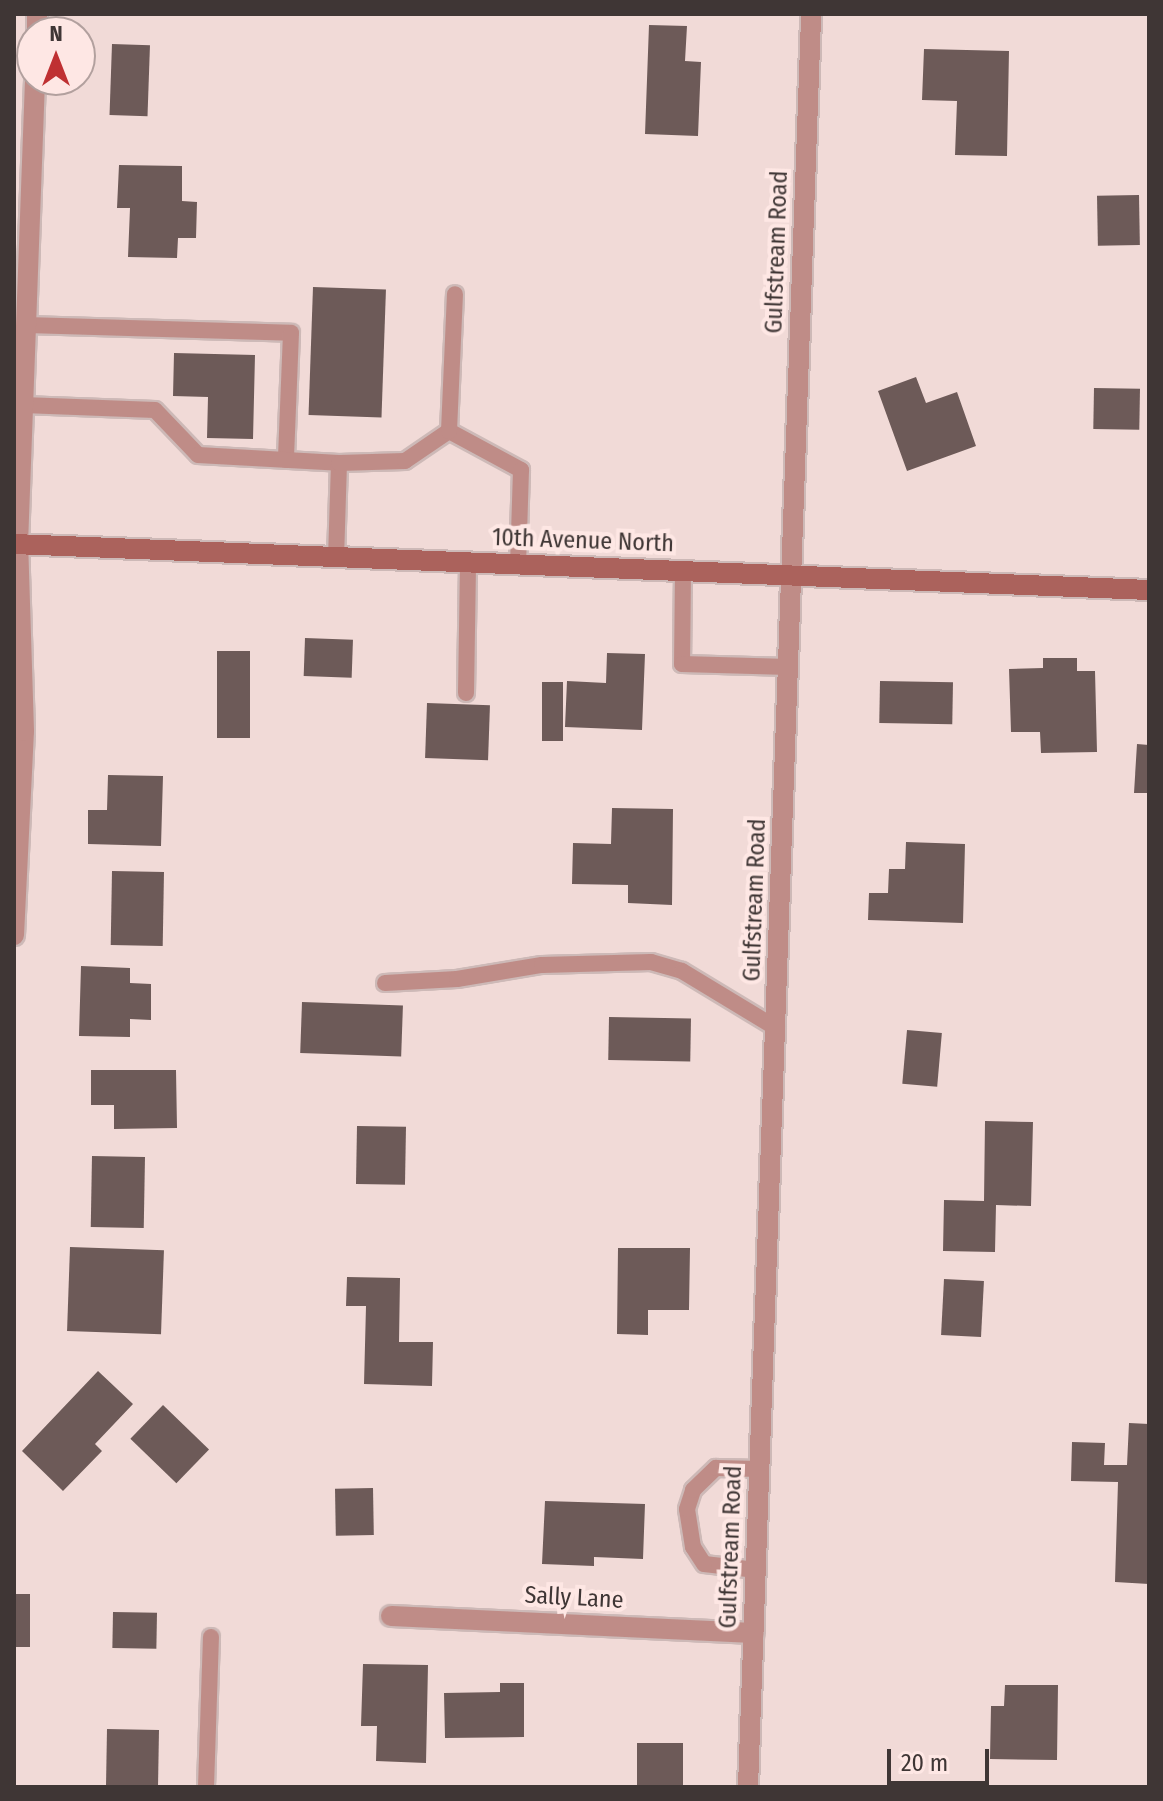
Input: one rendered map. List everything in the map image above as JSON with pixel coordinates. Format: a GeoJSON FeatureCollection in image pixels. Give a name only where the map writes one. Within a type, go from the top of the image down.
{"type":"FeatureCollection","features":[{"type":"Feature","properties":{"kind":"street","name":"Gulfstream Road"},"geometry":{"type":"LineString","coordinates":[[748,1787],[811,14]]}},
{"type":"Feature","properties":{"kind":"street"},"geometry":{"type":"LineString","coordinates":[[14,935],[24,731],[16,544],[34,96]]}},
{"type":"Feature","properties":{"kind":"street","name":"10th Avenue North"},"geometry":{"type":"LineString","coordinates":[[16,544],[1149,590]]}},
{"type":"Feature","properties":{"kind":"street","name":"Sally Lane"},"geometry":{"type":"LineString","coordinates":[[391,1616],[754,1633]]}},
{"type":"Feature","properties":{"kind":"lane"},"geometry":{"type":"LineString","coordinates":[[449,431],[455,294]]}},
{"type":"Feature","properties":{"kind":"lane"},"geometry":{"type":"LineString","coordinates":[[26,325],[291,333],[286,460]]}},
{"type":"Feature","properties":{"kind":"lane"},"geometry":{"type":"LineString","coordinates":[[23,405],[155,410],[198,455],[339,463],[405,461],[449,431]]}},
{"type":"Feature","properties":{"kind":"lane"},"geometry":{"type":"LineString","coordinates":[[449,431],[521,470],[518,564]]}},
{"type":"Feature","properties":{"kind":"lane"},"geometry":{"type":"LineString","coordinates":[[336,557],[339,463]]}},
{"type":"Feature","properties":{"kind":"lane"},"geometry":{"type":"LineString","coordinates":[[466,693],[468,563]]}},
{"type":"Feature","properties":{"kind":"lane"},"geometry":{"type":"LineString","coordinates":[[683,571],[682,664],[789,667]]}},
{"type":"Feature","properties":{"kind":"lane"},"geometry":{"type":"LineString","coordinates":[[385,983],[457,979],[542,965],[651,962],[682,971],[776,1028]]}},
{"type":"Feature","properties":{"kind":"lane"},"geometry":{"type":"LineString","coordinates":[[756,1570],[704,1564],[693,1547],[687,1509],[693,1490],[716,1468],[760,1469]]}},
{"type":"Feature","properties":{"kind":"lane"},"geometry":{"type":"LineString","coordinates":[[206,1787],[211,1637]]}},
{"type":"Feature","properties":{"kind":"building"},"geometry":{"type":"Polygon","coordinates":[[[649,25],[687,26],[685,61],[701,62],[698,136],[645,134],[649,25]]]}},
{"type":"Feature","properties":{"kind":"building"},"geometry":{"type":"Polygon","coordinates":[[[112,44],[150,45],[147,116],[110,115],[112,44]]]}},
{"type":"Feature","properties":{"kind":"building"},"geometry":{"type":"Polygon","coordinates":[[[924,49],[1009,51],[1007,156],[955,155],[957,101],[922,100],[924,49]]]}},
{"type":"Feature","properties":{"kind":"building"},"geometry":{"type":"Polygon","coordinates":[[[119,165],[182,166],[182,201],[197,202],[196,238],[178,238],[177,258],[128,257],[130,208],[117,208],[119,165]]]}},
{"type":"Feature","properties":{"kind":"building"},"geometry":{"type":"Polygon","coordinates":[[[1139,195],[1140,245],[1098,246],[1097,196],[1139,195]]]}},
{"type":"Feature","properties":{"kind":"building"},"geometry":{"type":"Polygon","coordinates":[[[313,287],[386,290],[381,417],[309,415],[313,287]]]}},
{"type":"Feature","properties":{"kind":"building"},"geometry":{"type":"Polygon","coordinates":[[[174,353],[255,355],[253,439],[207,438],[208,397],[173,396],[174,353]]]}},
{"type":"Feature","properties":{"kind":"building"},"geometry":{"type":"Polygon","coordinates":[[[916,377],[926,403],[957,392],[976,446],[907,471],[878,391],[916,377]]]}},
{"type":"Feature","properties":{"kind":"building"},"geometry":{"type":"Polygon","coordinates":[[[1094,388],[1140,389],[1139,430],[1093,429],[1094,388]]]}},
{"type":"Feature","properties":{"kind":"building"},"geometry":{"type":"Polygon","coordinates":[[[305,638],[353,640],[352,678],[304,676],[305,638]]]}},
{"type":"Feature","properties":{"kind":"building"},"geometry":{"type":"Polygon","coordinates":[[[217,651],[250,651],[250,738],[217,738],[217,651]]]}},
{"type":"Feature","properties":{"kind":"building"},"geometry":{"type":"Polygon","coordinates":[[[607,653],[645,654],[642,730],[565,727],[567,681],[606,683],[607,653]]]}},
{"type":"Feature","properties":{"kind":"building"},"geometry":{"type":"Polygon","coordinates":[[[1043,658],[1077,658],[1077,671],[1095,671],[1097,752],[1041,753],[1040,732],[1011,732],[1009,669],[1043,668],[1043,658]]]}},
{"type":"Feature","properties":{"kind":"building"},"geometry":{"type":"Polygon","coordinates":[[[880,681],[953,682],[952,724],[879,723],[880,681]]]}},
{"type":"Feature","properties":{"kind":"building"},"geometry":{"type":"Polygon","coordinates":[[[542,682],[563,682],[563,741],[542,741],[542,682]]]}},
{"type":"Feature","properties":{"kind":"building"},"geometry":{"type":"Polygon","coordinates":[[[427,703],[490,705],[488,760],[425,758],[427,703]]]}},
{"type":"Feature","properties":{"kind":"building"},"geometry":{"type":"Polygon","coordinates":[[[1137,744],[1149,745],[1149,793],[1134,793],[1137,744]]]}},
{"type":"Feature","properties":{"kind":"building"},"geometry":{"type":"Polygon","coordinates":[[[108,775],[163,776],[161,846],[88,844],[88,810],[107,810],[108,775]]]}},
{"type":"Feature","properties":{"kind":"building"},"geometry":{"type":"Polygon","coordinates":[[[612,808],[673,809],[672,905],[628,903],[628,885],[572,884],[573,843],[611,844],[612,808]]]}},
{"type":"Feature","properties":{"kind":"building"},"geometry":{"type":"Polygon","coordinates":[[[906,842],[965,844],[963,923],[868,920],[869,893],[888,893],[889,869],[905,869],[906,842]]]}},
{"type":"Feature","properties":{"kind":"building"},"geometry":{"type":"Polygon","coordinates":[[[112,871],[164,872],[163,946],[111,945],[112,871]]]}},
{"type":"Feature","properties":{"kind":"building"},"geometry":{"type":"Polygon","coordinates":[[[81,966],[130,968],[130,983],[151,984],[151,1020],[130,1019],[130,1037],[79,1036],[81,966]]]}},
{"type":"Feature","properties":{"kind":"building"},"geometry":{"type":"Polygon","coordinates":[[[302,1002],[403,1006],[401,1056],[300,1053],[302,1002]]]}},
{"type":"Feature","properties":{"kind":"building"},"geometry":{"type":"Polygon","coordinates":[[[609,1017],[691,1018],[690,1061],[608,1060],[609,1017]]]}},
{"type":"Feature","properties":{"kind":"building"},"geometry":{"type":"Polygon","coordinates":[[[907,1030],[942,1033],[937,1087],[902,1084],[907,1030]]]}},
{"type":"Feature","properties":{"kind":"building"},"geometry":{"type":"Polygon","coordinates":[[[91,1070],[176,1070],[177,1128],[114,1129],[114,1105],[91,1105],[91,1070]]]}},
{"type":"Feature","properties":{"kind":"building"},"geometry":{"type":"Polygon","coordinates":[[[985,1121],[1033,1122],[1031,1206],[996,1205],[995,1252],[943,1251],[944,1200],[984,1201],[985,1121]]]}},
{"type":"Feature","properties":{"kind":"building"},"geometry":{"type":"Polygon","coordinates":[[[357,1126],[406,1127],[405,1185],[356,1184],[357,1126]]]}},
{"type":"Feature","properties":{"kind":"building"},"geometry":{"type":"Polygon","coordinates":[[[92,1156],[145,1157],[144,1228],[91,1227],[92,1156]]]}},
{"type":"Feature","properties":{"kind":"building"},"geometry":{"type":"Polygon","coordinates":[[[70,1247],[164,1250],[161,1334],[67,1331],[70,1247]]]}},
{"type":"Feature","properties":{"kind":"building"},"geometry":{"type":"Polygon","coordinates":[[[618,1248],[690,1248],[689,1310],[648,1310],[648,1335],[617,1334],[618,1248]]]}},
{"type":"Feature","properties":{"kind":"building"},"geometry":{"type":"Polygon","coordinates":[[[347,1277],[400,1278],[399,1342],[433,1342],[432,1386],[364,1384],[366,1306],[346,1306],[347,1277]]]}},
{"type":"Feature","properties":{"kind":"building"},"geometry":{"type":"Polygon","coordinates":[[[944,1279],[984,1281],[981,1337],[941,1335],[944,1279]]]}},
{"type":"Feature","properties":{"kind":"building"},"geometry":{"type":"Polygon","coordinates":[[[98,1371],[133,1404],[95,1444],[102,1451],[63,1491],[22,1451],[98,1371]]]}},
{"type":"Feature","properties":{"kind":"building"},"geometry":{"type":"Polygon","coordinates":[[[163,1405],[209,1449],[176,1483],[130,1439],[163,1405]]]}},
{"type":"Feature","properties":{"kind":"building"},"geometry":{"type":"Polygon","coordinates":[[[1129,1423],[1149,1424],[1149,1584],[1115,1582],[1118,1482],[1071,1481],[1072,1442],[1105,1443],[1104,1465],[1127,1465],[1129,1423]]]}},
{"type":"Feature","properties":{"kind":"building"},"geometry":{"type":"Polygon","coordinates":[[[373,1488],[374,1535],[336,1536],[335,1489],[373,1488]]]}},
{"type":"Feature","properties":{"kind":"building"},"geometry":{"type":"Polygon","coordinates":[[[545,1501],[645,1504],[643,1559],[594,1557],[594,1566],[542,1564],[545,1501]]]}},
{"type":"Feature","properties":{"kind":"building"},"geometry":{"type":"Polygon","coordinates":[[[14,1594],[30,1594],[30,1647],[14,1647],[14,1594]]]}},
{"type":"Feature","properties":{"kind":"building"},"geometry":{"type":"Polygon","coordinates":[[[113,1612],[157,1613],[156,1649],[112,1648],[113,1612]]]}},
{"type":"Feature","properties":{"kind":"building"},"geometry":{"type":"Polygon","coordinates":[[[363,1664],[428,1665],[426,1763],[376,1761],[377,1726],[361,1726],[363,1664]]]}},
{"type":"Feature","properties":{"kind":"building"},"geometry":{"type":"Polygon","coordinates":[[[500,1683],[524,1683],[524,1737],[445,1738],[444,1693],[500,1692],[500,1683]]]}},
{"type":"Feature","properties":{"kind":"building"},"geometry":{"type":"Polygon","coordinates":[[[1005,1685],[1058,1685],[1057,1760],[990,1759],[991,1706],[1004,1706],[1005,1685]]]}},
{"type":"Feature","properties":{"kind":"building"},"geometry":{"type":"Polygon","coordinates":[[[107,1729],[159,1730],[158,1787],[106,1787],[107,1729]]]}},
{"type":"Feature","properties":{"kind":"building"},"geometry":{"type":"Polygon","coordinates":[[[637,1743],[683,1743],[683,1787],[637,1787],[637,1743]]]}}]}
